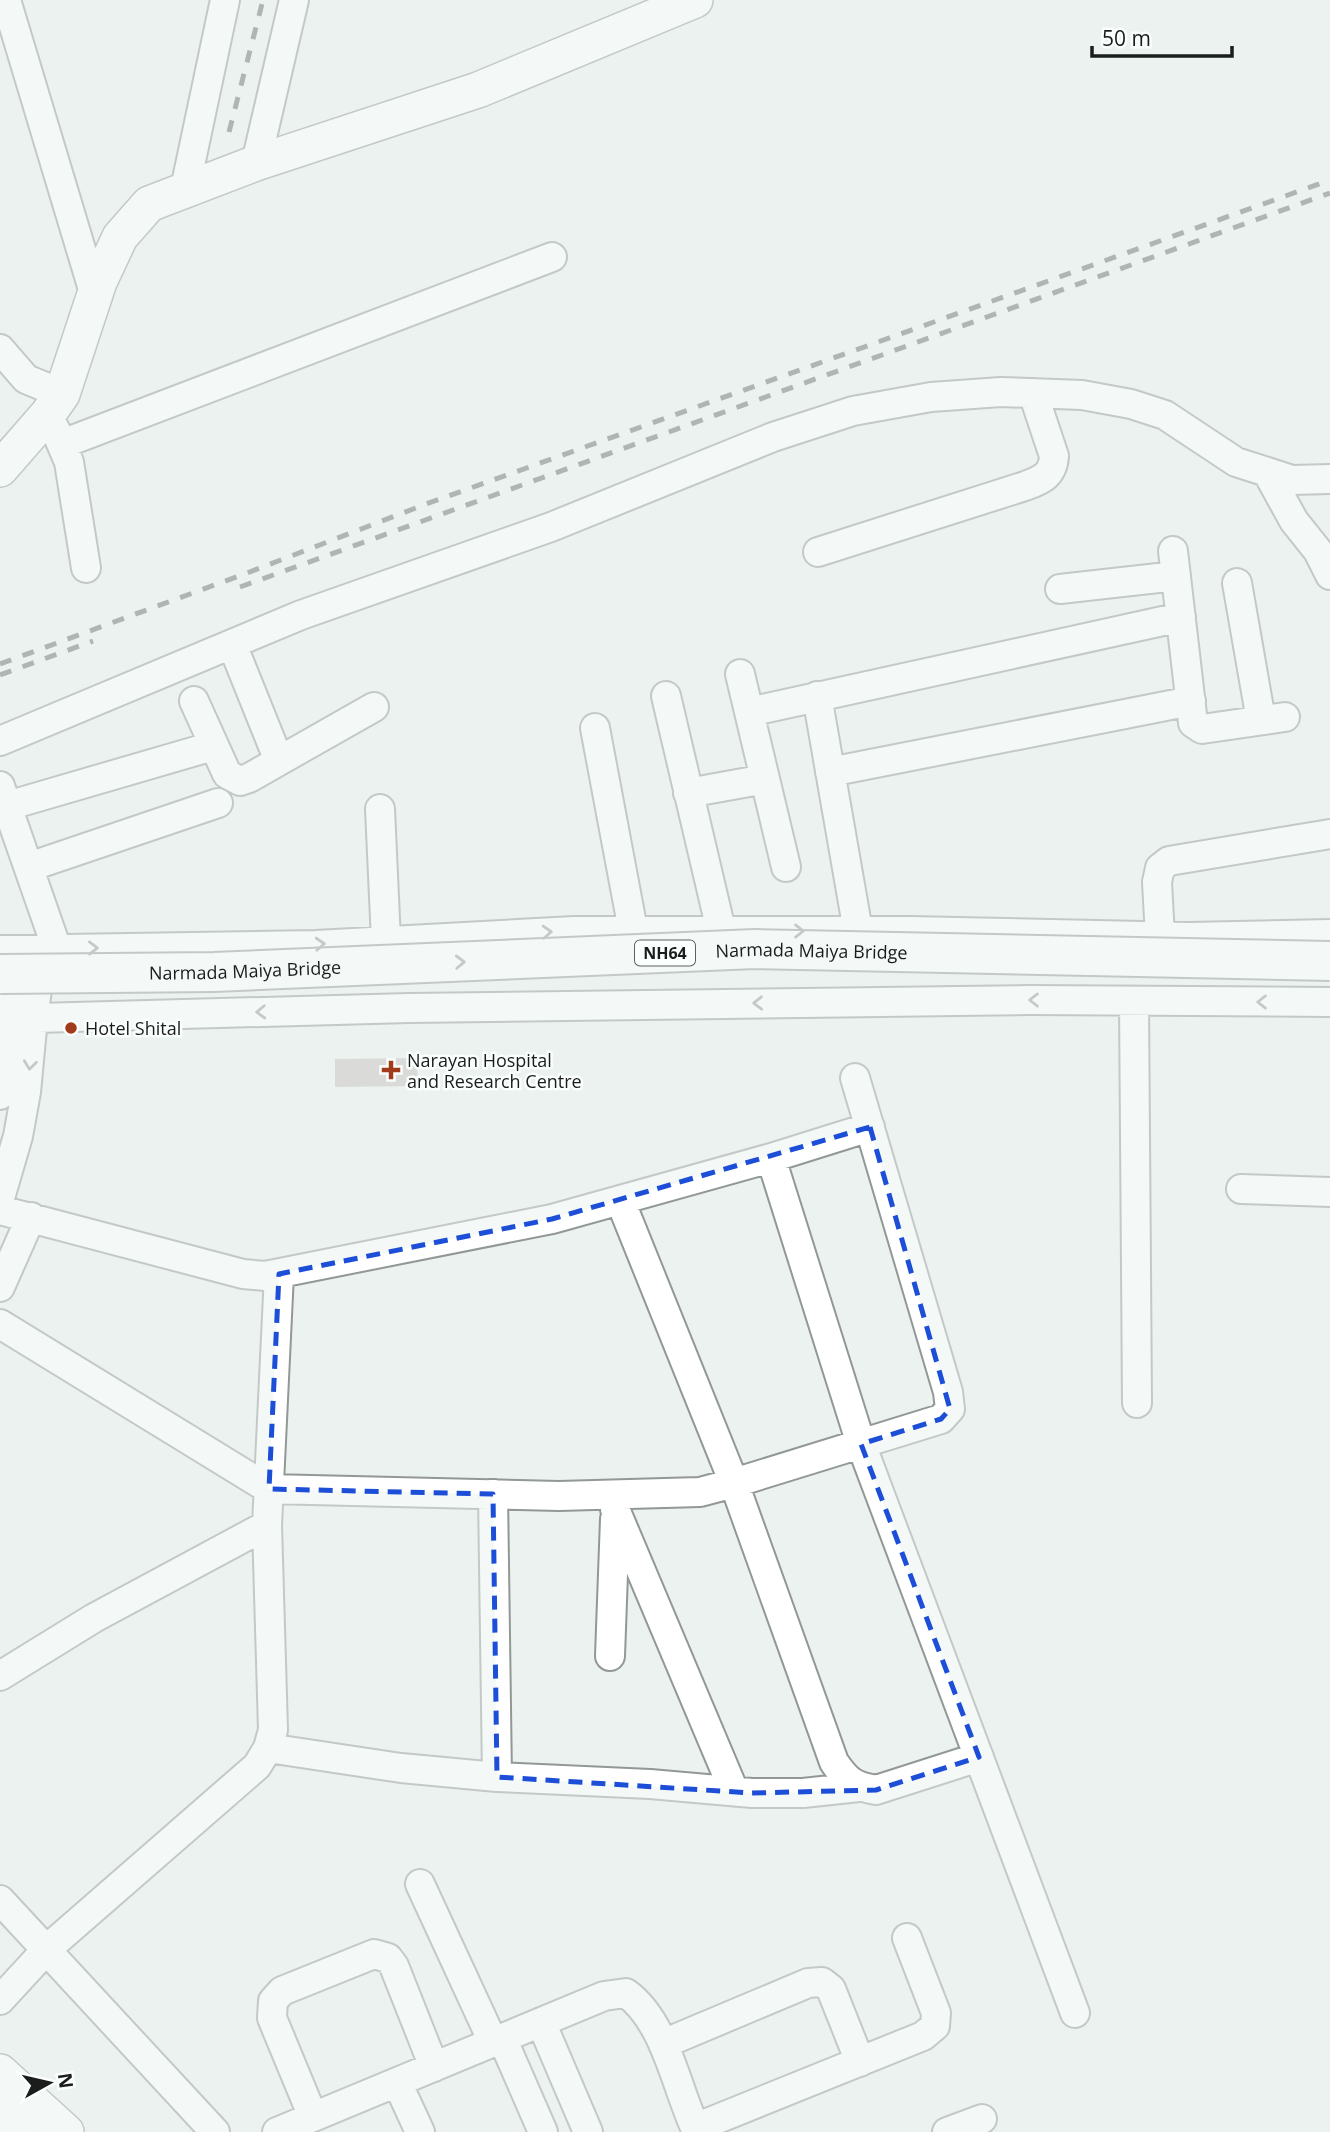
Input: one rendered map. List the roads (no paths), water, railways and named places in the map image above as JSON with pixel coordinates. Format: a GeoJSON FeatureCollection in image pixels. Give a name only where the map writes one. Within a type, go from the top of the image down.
{"type":"FeatureCollection","features":[{"type":"Feature","properties":{"kind":"highway","name":"Narmada Maiya Bridge"},"geometry":{"type":"LineString","coordinates":[[5,958],[214,972],[755,949],[1330,961]]}},
{"type":"Feature","properties":{"kind":"highway","name":"NH64"},"geometry":{"type":"LineString","coordinates":[[10,1012],[715,973],[1330,980]]}},
{"type":"Feature","properties":{"kind":"main road"},"geometry":{"type":"LineString","coordinates":[[0,470],[57,417],[95,296],[120,237],[149,204],[256,163],[478,90],[695,0]]}},
{"type":"Feature","properties":{"kind":"main road"},"geometry":{"type":"LineString","coordinates":[[0,2072],[66,2132]]}},
{"type":"Feature","properties":{"kind":"main road"},"geometry":{"type":"LineString","coordinates":[[0,2111],[22,2132]]}},
{"type":"Feature","properties":{"kind":"street"},"geometry":{"type":"LineString","coordinates":[[256,163],[293,0]]}},
{"type":"Feature","properties":{"kind":"street"},"geometry":{"type":"LineString","coordinates":[[185,189],[225,2]]}},
{"type":"Feature","properties":{"kind":"street"},"geometry":{"type":"LineString","coordinates":[[9,10],[95,296]]}},
{"type":"Feature","properties":{"kind":"street"},"geometry":{"type":"LineString","coordinates":[[57,417],[552,257]]}},
{"type":"Feature","properties":{"kind":"street"},"geometry":{"type":"LineString","coordinates":[[0,349],[57,417],[76,492],[86,568]]}},
{"type":"Feature","properties":{"kind":"street"},"geometry":{"type":"LineString","coordinates":[[0,741],[301,615],[551,527],[773,438],[853,411],[931,397],[1001,392],[1082,395],[1165,415],[1236,462],[1292,480],[1330,479]]}},
{"type":"Feature","properties":{"kind":"street"},"geometry":{"type":"LineString","coordinates":[[818,552],[1025,486],[1049,474],[1054,456],[1033,393]]}},
{"type":"Feature","properties":{"kind":"street"},"geometry":{"type":"LineString","coordinates":[[1267,472],[1294,521],[1318,551],[1330,575]]}},
{"type":"Feature","properties":{"kind":"street"},"geometry":{"type":"LineString","coordinates":[[1060,589],[1174,564],[1193,723],[1202,730],[1273,718],[1237,583]]}},
{"type":"Feature","properties":{"kind":"street"},"geometry":{"type":"LineString","coordinates":[[749,712],[1181,617]]}},
{"type":"Feature","properties":{"kind":"street"},"geometry":{"type":"LineString","coordinates":[[232,644],[279,761]]}},
{"type":"Feature","properties":{"kind":"street"},"geometry":{"type":"LineString","coordinates":[[740,674],[786,867]]}},
{"type":"Feature","properties":{"kind":"street"},"geometry":{"type":"LineString","coordinates":[[666,696],[720,930]]}},
{"type":"Feature","properties":{"kind":"street"},"geometry":{"type":"LineString","coordinates":[[817,696],[858,931]]}},
{"type":"Feature","properties":{"kind":"street"},"geometry":{"type":"LineString","coordinates":[[194,701],[227,774],[240,781],[374,707]]}},
{"type":"Feature","properties":{"kind":"street"},"geometry":{"type":"LineString","coordinates":[[830,772],[1191,701]]}},
{"type":"Feature","properties":{"kind":"street"},"geometry":{"type":"LineString","coordinates":[[595,728],[633,930]]}},
{"type":"Feature","properties":{"kind":"street"},"geometry":{"type":"LineString","coordinates":[[0,1095],[10,1012],[50,949],[29,867],[4,796],[213,747]]}},
{"type":"Feature","properties":{"kind":"street"},"geometry":{"type":"LineString","coordinates":[[688,793],[765,779]]}},
{"type":"Feature","properties":{"kind":"street"},"geometry":{"type":"LineString","coordinates":[[29,867],[218,803]]}},
{"type":"Feature","properties":{"kind":"street"},"geometry":{"type":"LineString","coordinates":[[380,809],[386,941]]}},
{"type":"Feature","properties":{"kind":"street"},"geometry":{"type":"LineString","coordinates":[[1160,937],[1157,882],[1160,868],[1169,861],[1330,834]]}},
{"type":"Feature","properties":{"kind":"street","name":"NH64"},"geometry":{"type":"LineString","coordinates":[[5,958],[50,949],[316,945],[574,930],[858,931],[1160,937],[1330,934]]}},
{"type":"Feature","properties":{"kind":"street"},"geometry":{"type":"LineString","coordinates":[[0,1198],[18,1136],[26,1092],[10,1012],[5,958]]}},
{"type":"Feature","properties":{"kind":"street"},"geometry":{"type":"LineString","coordinates":[[10,1012],[1134,1001],[1330,1002]]}},
{"type":"Feature","properties":{"kind":"street"},"geometry":{"type":"LineString","coordinates":[[1134,1001],[1137,1403]]}},
{"type":"Feature","properties":{"kind":"street"},"geometry":{"type":"LineString","coordinates":[[0,1324],[269,1489],[493,1494],[615,1502],[700,1492],[734,1483],[941,1419],[950,1409],[948,1392],[855,1077]]}},
{"type":"Feature","properties":{"kind":"street"},"geometry":{"type":"LineString","coordinates":[[0,1210],[243,1274],[265,1276],[552,1219],[771,1158],[870,1127]]}},
{"type":"Feature","properties":{"kind":"street"},"geometry":{"type":"LineString","coordinates":[[771,1158],[861,1444],[1075,2013]]}},
{"type":"Feature","properties":{"kind":"street"},"geometry":{"type":"LineString","coordinates":[[1241,1189],[1330,1192]]}},
{"type":"Feature","properties":{"kind":"street"},"geometry":{"type":"LineString","coordinates":[[620,1200],[734,1483],[834,1762],[845,1779],[859,1787]]}},
{"type":"Feature","properties":{"kind":"street"},"geometry":{"type":"LineString","coordinates":[[0,1287],[31,1217]]}},
{"type":"Feature","properties":{"kind":"street"},"geometry":{"type":"LineString","coordinates":[[0,2000],[47,1949],[257,1766],[268,1748],[273,1730],[267,1525],[279,1274]]}},
{"type":"Feature","properties":{"kind":"street"},"geometry":{"type":"LineString","coordinates":[[493,1494],[497,1777]]}},
{"type":"Feature","properties":{"kind":"street"},"geometry":{"type":"LineString","coordinates":[[610,1656],[615,1502]]}},
{"type":"Feature","properties":{"kind":"street"},"geometry":{"type":"LineString","coordinates":[[615,1502],[734,1791]]}},
{"type":"Feature","properties":{"kind":"street"},"geometry":{"type":"LineString","coordinates":[[0,1676],[94,1618],[267,1525]]}},
{"type":"Feature","properties":{"kind":"street"},"geometry":{"type":"LineString","coordinates":[[268,1748],[401,1768],[497,1777],[803,1793],[859,1787],[876,1790],[979,1757]]}},
{"type":"Feature","properties":{"kind":"street"},"geometry":{"type":"LineString","coordinates":[[420,1884],[543,2132]]}},
{"type":"Feature","properties":{"kind":"street"},"geometry":{"type":"LineString","coordinates":[[0,1900],[215,2132]]}},
{"type":"Feature","properties":{"kind":"street"},"geometry":{"type":"LineString","coordinates":[[277,2132],[604,1996],[626,1993],[639,2002],[663,2044],[696,2130],[923,2036],[936,2026],[936,2013],[907,1938]]}},
{"type":"Feature","properties":{"kind":"street"},"geometry":{"type":"LineString","coordinates":[[313,2117],[272,2018],[274,2001],[282,1991],[374,1954],[382,1955],[394,1966],[434,2067]]}},
{"type":"Feature","properties":{"kind":"street"},"geometry":{"type":"LineString","coordinates":[[663,2044],[808,1983],[822,1982],[831,1989],[860,2062]]}},
{"type":"Feature","properties":{"kind":"street"},"geometry":{"type":"LineString","coordinates":[[541,2022],[588,2132]]}},
{"type":"Feature","properties":{"kind":"street"},"geometry":{"type":"LineString","coordinates":[[397,2082],[420,2132]]}},
{"type":"Feature","properties":{"kind":"street"},"geometry":{"type":"LineString","coordinates":[[947,2132],[982,2119]]}},
{"type":"Feature","properties":{"kind":"railway"},"geometry":{"type":"LineString","coordinates":[[229,132],[263,0]]}},
{"type":"Feature","properties":{"kind":"railway"},"geometry":{"type":"LineString","coordinates":[[0,664],[426,504],[1330,180]]}},
{"type":"Feature","properties":{"kind":"railway"},"geometry":{"type":"LineString","coordinates":[[240,587],[1330,193]]}},
{"type":"Feature","properties":{"kind":"railway"},"geometry":{"type":"LineString","coordinates":[[0,675],[93,641]]}},
{"type":"Feature","properties":{"kind":"place","name":"Hotel Shital"},"geometry":{"type":"Point","coordinates":[71,1028]}},
{"type":"Feature","properties":{"kind":"place","name":"Narayan Hospital and Research Centre"},"geometry":{"type":"Point","coordinates":[391,1070]}}]}
